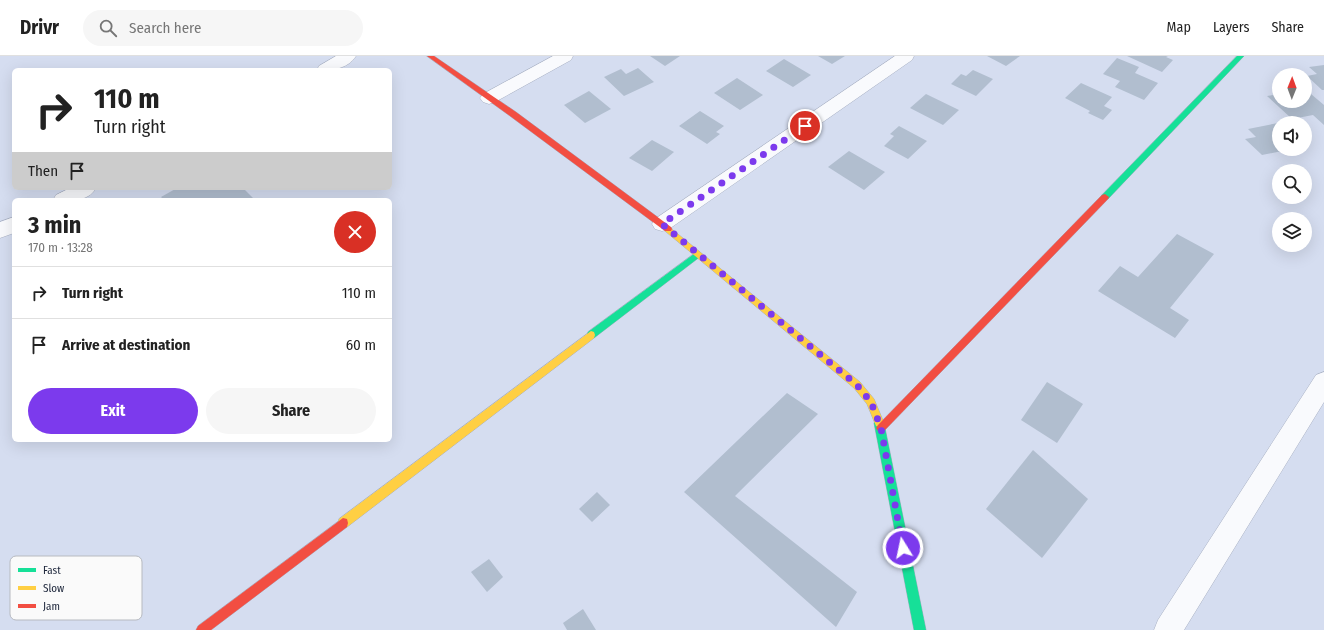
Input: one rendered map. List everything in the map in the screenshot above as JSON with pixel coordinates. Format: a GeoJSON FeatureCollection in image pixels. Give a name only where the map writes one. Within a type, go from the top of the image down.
{"type":"FeatureCollection","features":[{"type":"Feature","properties":{"kind":"street"},"geometry":{"type":"LineString","coordinates":[[329,68],[348,56]]}},
{"type":"Feature","properties":{"kind":"street"},"geometry":{"type":"LineString","coordinates":[[430,56],[662,224],[857,385],[871,402],[881,428],[920,630]]}},
{"type":"Feature","properties":{"kind":"street"},"geometry":{"type":"LineString","coordinates":[[489,98],[565,56]]}},
{"type":"Feature","properties":{"kind":"street"},"geometry":{"type":"LineString","coordinates":[[662,224],[906,56]]}},
{"type":"Feature","properties":{"kind":"street"},"geometry":{"type":"LineString","coordinates":[[881,428],[1241,56]]}},
{"type":"Feature","properties":{"kind":"street"},"geometry":{"type":"LineString","coordinates":[[67,198],[84,190]]}},
{"type":"Feature","properties":{"kind":"street"},"geometry":{"type":"LineString","coordinates":[[0,231],[12,225]]}},
{"type":"Feature","properties":{"kind":"street"},"geometry":{"type":"LineString","coordinates":[[202,630],[698,254]]}},
{"type":"Feature","properties":{"kind":"street"},"geometry":{"type":"LineString","coordinates":[[1168,630],[1260,486],[1324,382]]}},
{"type":"Feature","properties":{"kind":"building"},"geometry":{"type":"Polygon","coordinates":[[[650,56],[680,56],[665,66],[650,56]]]}},
{"type":"Feature","properties":{"kind":"building"},"geometry":{"type":"Polygon","coordinates":[[[818,56],[845,56],[832,64],[818,56]]]}},
{"type":"Feature","properties":{"kind":"building"},"geometry":{"type":"Polygon","coordinates":[[[987,56],[1020,56],[1006,66],[987,56]]]}},
{"type":"Feature","properties":{"kind":"building"},"geometry":{"type":"Polygon","coordinates":[[[1127,56],[1168,56],[1166,57],[1173,60],[1162,72],[1127,56]]]}},
{"type":"Feature","properties":{"kind":"building"},"geometry":{"type":"Polygon","coordinates":[[[1117,58],[1139,67],[1135,73],[1158,83],[1144,100],[1115,87],[1120,81],[1103,74],[1117,58]]]}},
{"type":"Feature","properties":{"kind":"building"},"geometry":{"type":"Polygon","coordinates":[[[784,59],[811,75],[793,87],[766,71],[784,59]]]}},
{"type":"Feature","properties":{"kind":"building"},"geometry":{"type":"Polygon","coordinates":[[[1324,65],[1324,90],[1322,90],[1312,81],[1312,75],[1317,74],[1312,68],[1309,67],[1324,65]]]}},
{"type":"Feature","properties":{"kind":"building"},"geometry":{"type":"Polygon","coordinates":[[[638,68],[654,82],[624,96],[604,77],[621,69],[626,74],[638,68]]]}},
{"type":"Feature","properties":{"kind":"building"},"geometry":{"type":"Polygon","coordinates":[[[973,70],[993,79],[976,96],[951,84],[961,74],[966,76],[973,70]]]}},
{"type":"Feature","properties":{"kind":"building"},"geometry":{"type":"Polygon","coordinates":[[[737,78],[763,95],[740,110],[714,93],[737,78]]]}},
{"type":"Feature","properties":{"kind":"building"},"geometry":{"type":"Polygon","coordinates":[[[1081,83],[1112,97],[1104,106],[1112,110],[1103,120],[1088,113],[1090,111],[1065,98],[1081,83]]]}},
{"type":"Feature","properties":{"kind":"building"},"geometry":{"type":"Polygon","coordinates":[[[589,91],[611,109],[585,123],[564,105],[589,91]]]}},
{"type":"Feature","properties":{"kind":"building"},"geometry":{"type":"Polygon","coordinates":[[[926,94],[959,110],[943,125],[910,108],[926,94]]]}},
{"type":"Feature","properties":{"kind":"building"},"geometry":{"type":"Polygon","coordinates":[[[1272,95],[1272,101],[1267,96],[1272,95]]]}},
{"type":"Feature","properties":{"kind":"building"},"geometry":{"type":"Polygon","coordinates":[[[1312,95],[1324,105],[1324,125],[1313,115],[1289,116],[1280,108],[1312,108],[1312,95]]]}},
{"type":"Feature","properties":{"kind":"building"},"geometry":{"type":"Polygon","coordinates":[[[700,111],[724,126],[716,132],[720,134],[707,144],[679,126],[700,111]]]}},
{"type":"Feature","properties":{"kind":"building"},"geometry":{"type":"Polygon","coordinates":[[[1272,124],[1272,153],[1262,155],[1245,139],[1256,137],[1248,129],[1272,124]]]}},
{"type":"Feature","properties":{"kind":"building"},"geometry":{"type":"Polygon","coordinates":[[[899,126],[927,141],[908,159],[884,146],[894,136],[890,134],[899,126]]]}},
{"type":"Feature","properties":{"kind":"building"},"geometry":{"type":"Polygon","coordinates":[[[652,140],[674,152],[652,171],[629,158],[652,140]]]}},
{"type":"Feature","properties":{"kind":"building"},"geometry":{"type":"Polygon","coordinates":[[[849,151],[885,172],[864,190],[828,167],[849,151]]]}},
{"type":"Feature","properties":{"kind":"building"},"geometry":{"type":"Polygon","coordinates":[[[173,190],[245,190],[253,198],[162,198],[161,197],[173,190]]]}},
{"type":"Feature","properties":{"kind":"building"},"geometry":{"type":"Polygon","coordinates":[[[1177,234],[1214,254],[1170,308],[1189,320],[1175,338],[1098,291],[1120,266],[1138,277],[1177,234]]]}},
{"type":"Feature","properties":{"kind":"building"},"geometry":{"type":"Polygon","coordinates":[[[1047,382],[1083,404],[1057,443],[1021,420],[1047,382]]]}},
{"type":"Feature","properties":{"kind":"building"},"geometry":{"type":"Polygon","coordinates":[[[787,393],[818,414],[735,496],[857,592],[836,627],[684,492],[787,393]]]}},
{"type":"Feature","properties":{"kind":"building"},"geometry":{"type":"Polygon","coordinates":[[[1033,450],[1088,499],[1042,558],[986,509],[1033,450]]]}},
{"type":"Feature","properties":{"kind":"building"},"geometry":{"type":"Polygon","coordinates":[[[597,492],[610,505],[592,522],[579,509],[597,492]]]}},
{"type":"Feature","properties":{"kind":"building"},"geometry":{"type":"Polygon","coordinates":[[[489,559],[503,577],[487,592],[471,572],[489,559]]]}},
{"type":"Feature","properties":{"kind":"building"},"geometry":{"type":"Polygon","coordinates":[[[583,609],[596,630],[567,630],[563,623],[583,609]]]}},
{"type":"Feature","properties":{"kind":"traffic: fast"},"geometry":{"type":"LineString","coordinates":[[1105,197],[1241,56]]}},
{"type":"Feature","properties":{"kind":"traffic: fast"},"geometry":{"type":"LineString","coordinates":[[591,335],[698,254]]}},
{"type":"Feature","properties":{"kind":"traffic: fast"},"geometry":{"type":"LineString","coordinates":[[879,423],[920,630]]}},
{"type":"Feature","properties":{"kind":"traffic: slow"},"geometry":{"type":"LineString","coordinates":[[668,229],[857,385],[871,402],[879,423]]}},
{"type":"Feature","properties":{"kind":"traffic: slow"},"geometry":{"type":"LineString","coordinates":[[343,523],[591,335]]}},
{"type":"Feature","properties":{"kind":"traffic: jam"},"geometry":{"type":"LineString","coordinates":[[430,56],[513,114],[668,229]]}},
{"type":"Feature","properties":{"kind":"traffic: jam"},"geometry":{"type":"LineString","coordinates":[[881,428],[1105,197]]}},
{"type":"Feature","properties":{"kind":"traffic: jam"},"geometry":{"type":"LineString","coordinates":[[202,630],[343,523]]}},
{"type":"Feature","properties":{"kind":"route"},"geometry":{"type":"LineString","coordinates":[[805,126],[662,224],[857,385],[871,402],[881,428],[903,548]]}}]}
